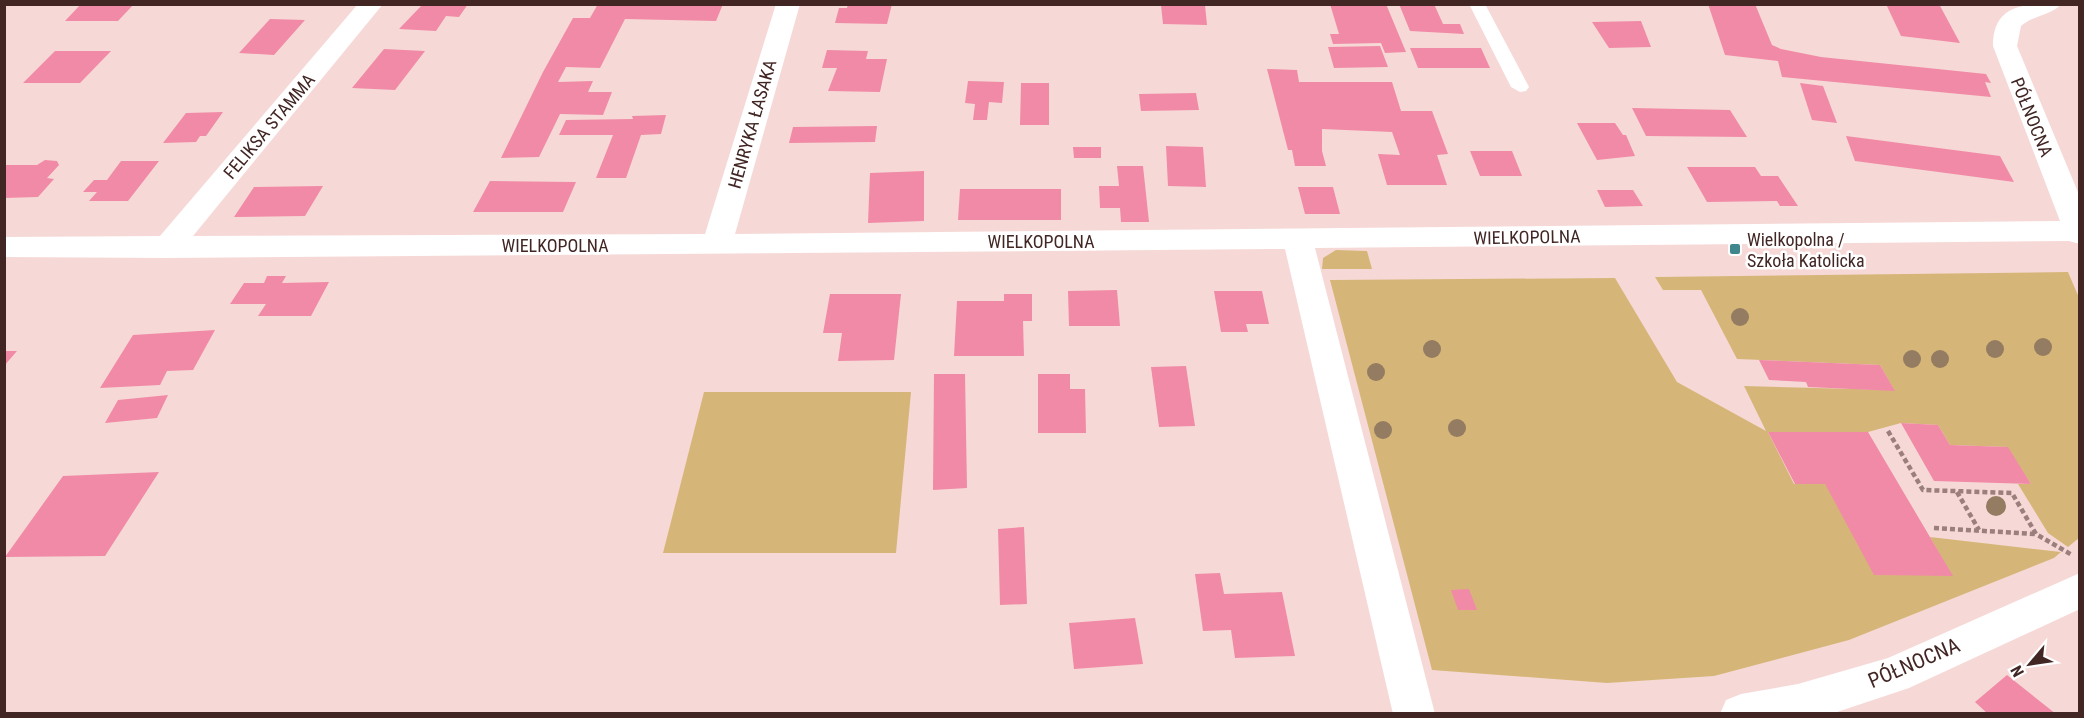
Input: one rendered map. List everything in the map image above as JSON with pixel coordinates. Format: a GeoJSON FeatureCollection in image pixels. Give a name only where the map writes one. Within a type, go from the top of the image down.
{"type":"FeatureCollection","features":[{"type":"Feature","properties":{"kind":"street","name":"FELIKSA STAMMA"},"geometry":{"type":"LineString","coordinates":[[167,248],[371,4]]}},
{"type":"Feature","properties":{"kind":"street","name":"HENRYKA ŁASAKA"},"geometry":{"type":"LineString","coordinates":[[717,244],[788,4]]}},
{"type":"Feature","properties":{"kind":"street","name":"PÓŁNOCNA"},"geometry":{"type":"LineString","coordinates":[[2034,6],[2009,24],[2004,38],[2005,46],[2079,232]]}},
{"type":"Feature","properties":{"kind":"street","name":"WIELKOPOLNA"},"geometry":{"type":"LineString","coordinates":[[4,247],[167,248],[2079,232]]}},
{"type":"Feature","properties":{"kind":"street"},"geometry":{"type":"LineString","coordinates":[[1298,239],[1414,714]]}},
{"type":"Feature","properties":{"kind":"street","name":"PÓŁNOCNA"},"geometry":{"type":"LineString","coordinates":[[1741,714],[1798,704],[1894,675],[2079,574]]}},
{"type":"Feature","properties":{"kind":"lane"},"geometry":{"type":"LineString","coordinates":[[1477,4],[1520,87]]}},
{"type":"Feature","properties":{"kind":"path"},"geometry":{"type":"LineString","coordinates":[[1888,431],[1923,490],[2012,493],[2036,534],[2079,574]]}},
{"type":"Feature","properties":{"kind":"path"},"geometry":{"type":"LineString","coordinates":[[1956,491],[1979,530]]}},
{"type":"Feature","properties":{"kind":"path"},"geometry":{"type":"LineString","coordinates":[[1934,528],[2036,534]]}},
{"type":"Feature","properties":{"kind":"shaded area"},"geometry":{"type":"Polygon","coordinates":[[[1336,250],[1367,251],[1372,269],[1322,269],[1323,258],[1336,250]]]}},
{"type":"Feature","properties":{"kind":"shaded area"},"geometry":{"type":"Polygon","coordinates":[[[2068,272],[2080,300],[2079,538],[2068,547],[2048,533],[2018,484],[2031,484],[2007,447],[1950,445],[1938,425],[1901,423],[1868,432],[1768,432],[1794,484],[1825,484],[1952,576],[1930,537],[2061,552],[2054,558],[1849,640],[1714,676],[1607,683],[1432,670],[1330,280],[1615,278],[1677,382],[1766,431],[1744,386],[1894,390],[1880,365],[1737,359],[1701,290],[1663,290],[1655,277],[2068,272]]]}},
{"type":"Feature","properties":{"kind":"shaded area"},"geometry":{"type":"Polygon","coordinates":[[[704,392],[911,392],[896,553],[663,553],[704,392]]]}},
{"type":"Feature","properties":{"kind":"building"},"geometry":{"type":"Polygon","coordinates":[[[81,4],[134,4],[118,21],[65,21],[81,4]]]}},
{"type":"Feature","properties":{"kind":"building"},"geometry":{"type":"Polygon","coordinates":[[[423,4],[468,4],[459,17],[446,16],[436,31],[399,29],[423,4]]]}},
{"type":"Feature","properties":{"kind":"building"},"geometry":{"type":"Polygon","coordinates":[[[598,4],[723,4],[716,21],[625,19],[600,68],[566,67],[558,82],[593,81],[588,92],[612,92],[603,115],[560,114],[539,157],[501,158],[543,72],[573,18],[590,18],[598,4]]]}},
{"type":"Feature","properties":{"kind":"building"},"geometry":{"type":"Polygon","coordinates":[[[848,4],[892,4],[887,24],[835,23],[839,8],[847,8],[848,4]]]}},
{"type":"Feature","properties":{"kind":"building"},"geometry":{"type":"Polygon","coordinates":[[[1330,4],[1386,4],[1406,52],[1385,53],[1381,43],[1333,44],[1330,34],[1339,34],[1330,4]]]}},
{"type":"Feature","properties":{"kind":"building"},"geometry":{"type":"Polygon","coordinates":[[[1399,4],[1434,4],[1443,24],[1460,24],[1464,34],[1410,31],[1399,4]]]}},
{"type":"Feature","properties":{"kind":"building"},"geometry":{"type":"Polygon","coordinates":[[[1708,4],[1755,4],[1772,45],[1781,49],[1821,57],[1986,74],[1991,83],[1985,82],[1991,97],[1782,77],[1778,61],[1725,55],[1708,4]]]}},
{"type":"Feature","properties":{"kind":"building"},"geometry":{"type":"Polygon","coordinates":[[[1886,4],[1939,4],[1960,43],[1901,36],[1886,4]]]}},
{"type":"Feature","properties":{"kind":"building"},"geometry":{"type":"Polygon","coordinates":[[[1161,5],[1205,5],[1207,25],[1163,24],[1161,5]]]}},
{"type":"Feature","properties":{"kind":"building"},"geometry":{"type":"Polygon","coordinates":[[[270,19],[305,20],[274,55],[239,53],[270,19]]]}},
{"type":"Feature","properties":{"kind":"building"},"geometry":{"type":"Polygon","coordinates":[[[1641,21],[1651,47],[1609,48],[1592,22],[1641,21]]]}},
{"type":"Feature","properties":{"kind":"building"},"geometry":{"type":"Polygon","coordinates":[[[1380,46],[1388,67],[1334,68],[1328,47],[1380,46]]]}},
{"type":"Feature","properties":{"kind":"building"},"geometry":{"type":"Polygon","coordinates":[[[1410,48],[1481,48],[1490,68],[1418,68],[1410,48]]]}},
{"type":"Feature","properties":{"kind":"building"},"geometry":{"type":"Polygon","coordinates":[[[384,49],[425,51],[395,90],[352,88],[384,49]]]}},
{"type":"Feature","properties":{"kind":"building"},"geometry":{"type":"Polygon","coordinates":[[[827,50],[868,51],[866,59],[887,59],[880,92],[828,91],[837,68],[822,68],[827,50]]]}},
{"type":"Feature","properties":{"kind":"building"},"geometry":{"type":"Polygon","coordinates":[[[55,51],[111,51],[80,83],[23,83],[55,51]]]}},
{"type":"Feature","properties":{"kind":"building"},"geometry":{"type":"Polygon","coordinates":[[[1267,69],[1297,70],[1299,82],[1392,82],[1401,111],[1432,111],[1448,154],[1437,155],[1447,185],[1387,185],[1378,154],[1400,155],[1392,132],[1322,129],[1322,151],[1326,166],[1295,166],[1292,150],[1288,150],[1267,69]]]}},
{"type":"Feature","properties":{"kind":"building"},"geometry":{"type":"Polygon","coordinates":[[[968,81],[1004,82],[1002,103],[989,102],[987,120],[973,120],[975,104],[965,103],[968,81]]]}},
{"type":"Feature","properties":{"kind":"building"},"geometry":{"type":"Polygon","coordinates":[[[1021,83],[1049,83],[1049,125],[1020,125],[1021,83]]]}},
{"type":"Feature","properties":{"kind":"building"},"geometry":{"type":"Polygon","coordinates":[[[1800,83],[1823,86],[1837,123],[1812,120],[1800,83]]]}},
{"type":"Feature","properties":{"kind":"building"},"geometry":{"type":"Polygon","coordinates":[[[1196,93],[1199,110],[1141,111],[1139,94],[1196,93]]]}},
{"type":"Feature","properties":{"kind":"building"},"geometry":{"type":"Polygon","coordinates":[[[1632,108],[1730,110],[1747,137],[1646,136],[1632,108]]]}},
{"type":"Feature","properties":{"kind":"building"},"geometry":{"type":"Polygon","coordinates":[[[223,112],[206,136],[200,136],[196,142],[163,143],[186,113],[223,112]]]}},
{"type":"Feature","properties":{"kind":"building"},"geometry":{"type":"Polygon","coordinates":[[[666,115],[661,134],[641,135],[626,178],[596,178],[613,135],[559,135],[566,120],[633,119],[632,116],[666,115]]]}},
{"type":"Feature","properties":{"kind":"building"},"geometry":{"type":"Polygon","coordinates":[[[1577,123],[1615,123],[1623,135],[1626,135],[1635,156],[1597,160],[1577,123]]]}},
{"type":"Feature","properties":{"kind":"building"},"geometry":{"type":"Polygon","coordinates":[[[877,126],[875,142],[789,143],[793,127],[877,126]]]}},
{"type":"Feature","properties":{"kind":"building"},"geometry":{"type":"Polygon","coordinates":[[[1846,136],[2000,156],[2014,182],[1855,161],[1846,136]]]}},
{"type":"Feature","properties":{"kind":"building"},"geometry":{"type":"Polygon","coordinates":[[[1166,146],[1203,147],[1206,187],[1168,186],[1166,146]]]}},
{"type":"Feature","properties":{"kind":"building"},"geometry":{"type":"Polygon","coordinates":[[[1073,147],[1101,147],[1101,158],[1074,158],[1073,147]]]}},
{"type":"Feature","properties":{"kind":"building"},"geometry":{"type":"Polygon","coordinates":[[[1470,151],[1512,151],[1522,176],[1480,176],[1470,151]]]}},
{"type":"Feature","properties":{"kind":"building"},"geometry":{"type":"Polygon","coordinates":[[[45,160],[57,161],[59,165],[47,178],[54,179],[38,197],[4,198],[4,165],[37,165],[45,160]]]}},
{"type":"Feature","properties":{"kind":"building"},"geometry":{"type":"Polygon","coordinates":[[[121,161],[159,161],[128,201],[89,201],[97,192],[83,192],[94,180],[107,180],[121,161]]]}},
{"type":"Feature","properties":{"kind":"building"},"geometry":{"type":"Polygon","coordinates":[[[1117,166],[1143,166],[1149,222],[1121,222],[1120,208],[1100,208],[1099,186],[1119,186],[1117,166]]]}},
{"type":"Feature","properties":{"kind":"building"},"geometry":{"type":"Polygon","coordinates":[[[1687,167],[1755,167],[1761,176],[1778,176],[1798,206],[1780,206],[1777,201],[1707,202],[1687,167]]]}},
{"type":"Feature","properties":{"kind":"building"},"geometry":{"type":"Polygon","coordinates":[[[924,171],[924,221],[868,223],[870,173],[924,171]]]}},
{"type":"Feature","properties":{"kind":"building"},"geometry":{"type":"Polygon","coordinates":[[[490,181],[576,182],[563,212],[473,212],[490,181]]]}},
{"type":"Feature","properties":{"kind":"building"},"geometry":{"type":"Polygon","coordinates":[[[323,186],[305,216],[234,217],[254,187],[323,186]]]}},
{"type":"Feature","properties":{"kind":"building"},"geometry":{"type":"Polygon","coordinates":[[[1298,187],[1333,187],[1340,214],[1305,214],[1298,187]]]}},
{"type":"Feature","properties":{"kind":"building"},"geometry":{"type":"Polygon","coordinates":[[[960,189],[1061,189],[1061,220],[958,220],[960,189]]]}},
{"type":"Feature","properties":{"kind":"building"},"geometry":{"type":"Polygon","coordinates":[[[1597,190],[1633,190],[1643,206],[1605,207],[1597,190]]]}},
{"type":"Feature","properties":{"kind":"building"},"geometry":{"type":"Polygon","coordinates":[[[267,276],[286,276],[282,283],[329,282],[311,316],[258,316],[266,304],[230,304],[244,283],[264,283],[267,276]]]}},
{"type":"Feature","properties":{"kind":"building"},"geometry":{"type":"Polygon","coordinates":[[[1117,290],[1120,326],[1069,326],[1068,291],[1117,290]]]}},
{"type":"Feature","properties":{"kind":"building"},"geometry":{"type":"Polygon","coordinates":[[[1214,291],[1262,291],[1269,324],[1246,324],[1248,332],[1221,332],[1214,291]]]}},
{"type":"Feature","properties":{"kind":"building"},"geometry":{"type":"Polygon","coordinates":[[[830,294],[901,294],[894,360],[838,361],[842,333],[823,333],[830,294]]]}},
{"type":"Feature","properties":{"kind":"building"},"geometry":{"type":"Polygon","coordinates":[[[1004,294],[1032,294],[1032,321],[1023,321],[1024,356],[954,356],[957,301],[1004,301],[1004,294]]]}},
{"type":"Feature","properties":{"kind":"building"},"geometry":{"type":"Polygon","coordinates":[[[215,330],[193,370],[167,371],[160,385],[100,388],[133,335],[215,330]]]}},
{"type":"Feature","properties":{"kind":"building"},"geometry":{"type":"Polygon","coordinates":[[[4,351],[17,351],[4,366],[4,351]]]}},
{"type":"Feature","properties":{"kind":"building"},"geometry":{"type":"Polygon","coordinates":[[[1759,360],[1880,365],[1895,391],[1808,387],[1806,382],[1769,380],[1759,360]]]}},
{"type":"Feature","properties":{"kind":"building"},"geometry":{"type":"Polygon","coordinates":[[[1186,366],[1195,426],[1159,427],[1151,367],[1186,366]]]}},
{"type":"Feature","properties":{"kind":"building"},"geometry":{"type":"Polygon","coordinates":[[[934,374],[965,374],[967,488],[933,490],[934,374]]]}},
{"type":"Feature","properties":{"kind":"building"},"geometry":{"type":"Polygon","coordinates":[[[1038,374],[1070,374],[1070,389],[1085,389],[1086,433],[1038,433],[1038,374]]]}},
{"type":"Feature","properties":{"kind":"building"},"geometry":{"type":"Polygon","coordinates":[[[168,395],[157,418],[105,423],[118,400],[168,395]]]}},
{"type":"Feature","properties":{"kind":"building"},"geometry":{"type":"Polygon","coordinates":[[[1901,423],[1938,425],[1950,445],[2008,447],[2031,484],[1934,481],[1901,423]]]}},
{"type":"Feature","properties":{"kind":"building"},"geometry":{"type":"Polygon","coordinates":[[[1768,432],[1868,432],[1953,576],[1874,575],[1825,484],[1795,484],[1768,432]]]}},
{"type":"Feature","properties":{"kind":"building"},"geometry":{"type":"Polygon","coordinates":[[[159,472],[105,556],[5,557],[63,476],[159,472]]]}},
{"type":"Feature","properties":{"kind":"building"},"geometry":{"type":"Polygon","coordinates":[[[1024,527],[1027,604],[1000,605],[998,529],[1024,527]]]}},
{"type":"Feature","properties":{"kind":"building"},"geometry":{"type":"Polygon","coordinates":[[[1220,573],[1224,594],[1282,592],[1295,656],[1235,658],[1231,630],[1203,631],[1195,574],[1220,573]]]}},
{"type":"Feature","properties":{"kind":"building"},"geometry":{"type":"Polygon","coordinates":[[[1469,589],[1477,610],[1458,610],[1451,590],[1469,589]]]}},
{"type":"Feature","properties":{"kind":"building"},"geometry":{"type":"Polygon","coordinates":[[[1135,618],[1143,664],[1074,669],[1069,623],[1135,618]]]}},
{"type":"Feature","properties":{"kind":"building"},"geometry":{"type":"Polygon","coordinates":[[[2007,675],[2056,714],[1988,714],[1975,702],[2007,675]]]}},
{"type":"Feature","properties":{"kind":"place","name":"Wielkopolna / Szkoła Katolicka"},"geometry":{"type":"Point","coordinates":[1735,249]}}]}
